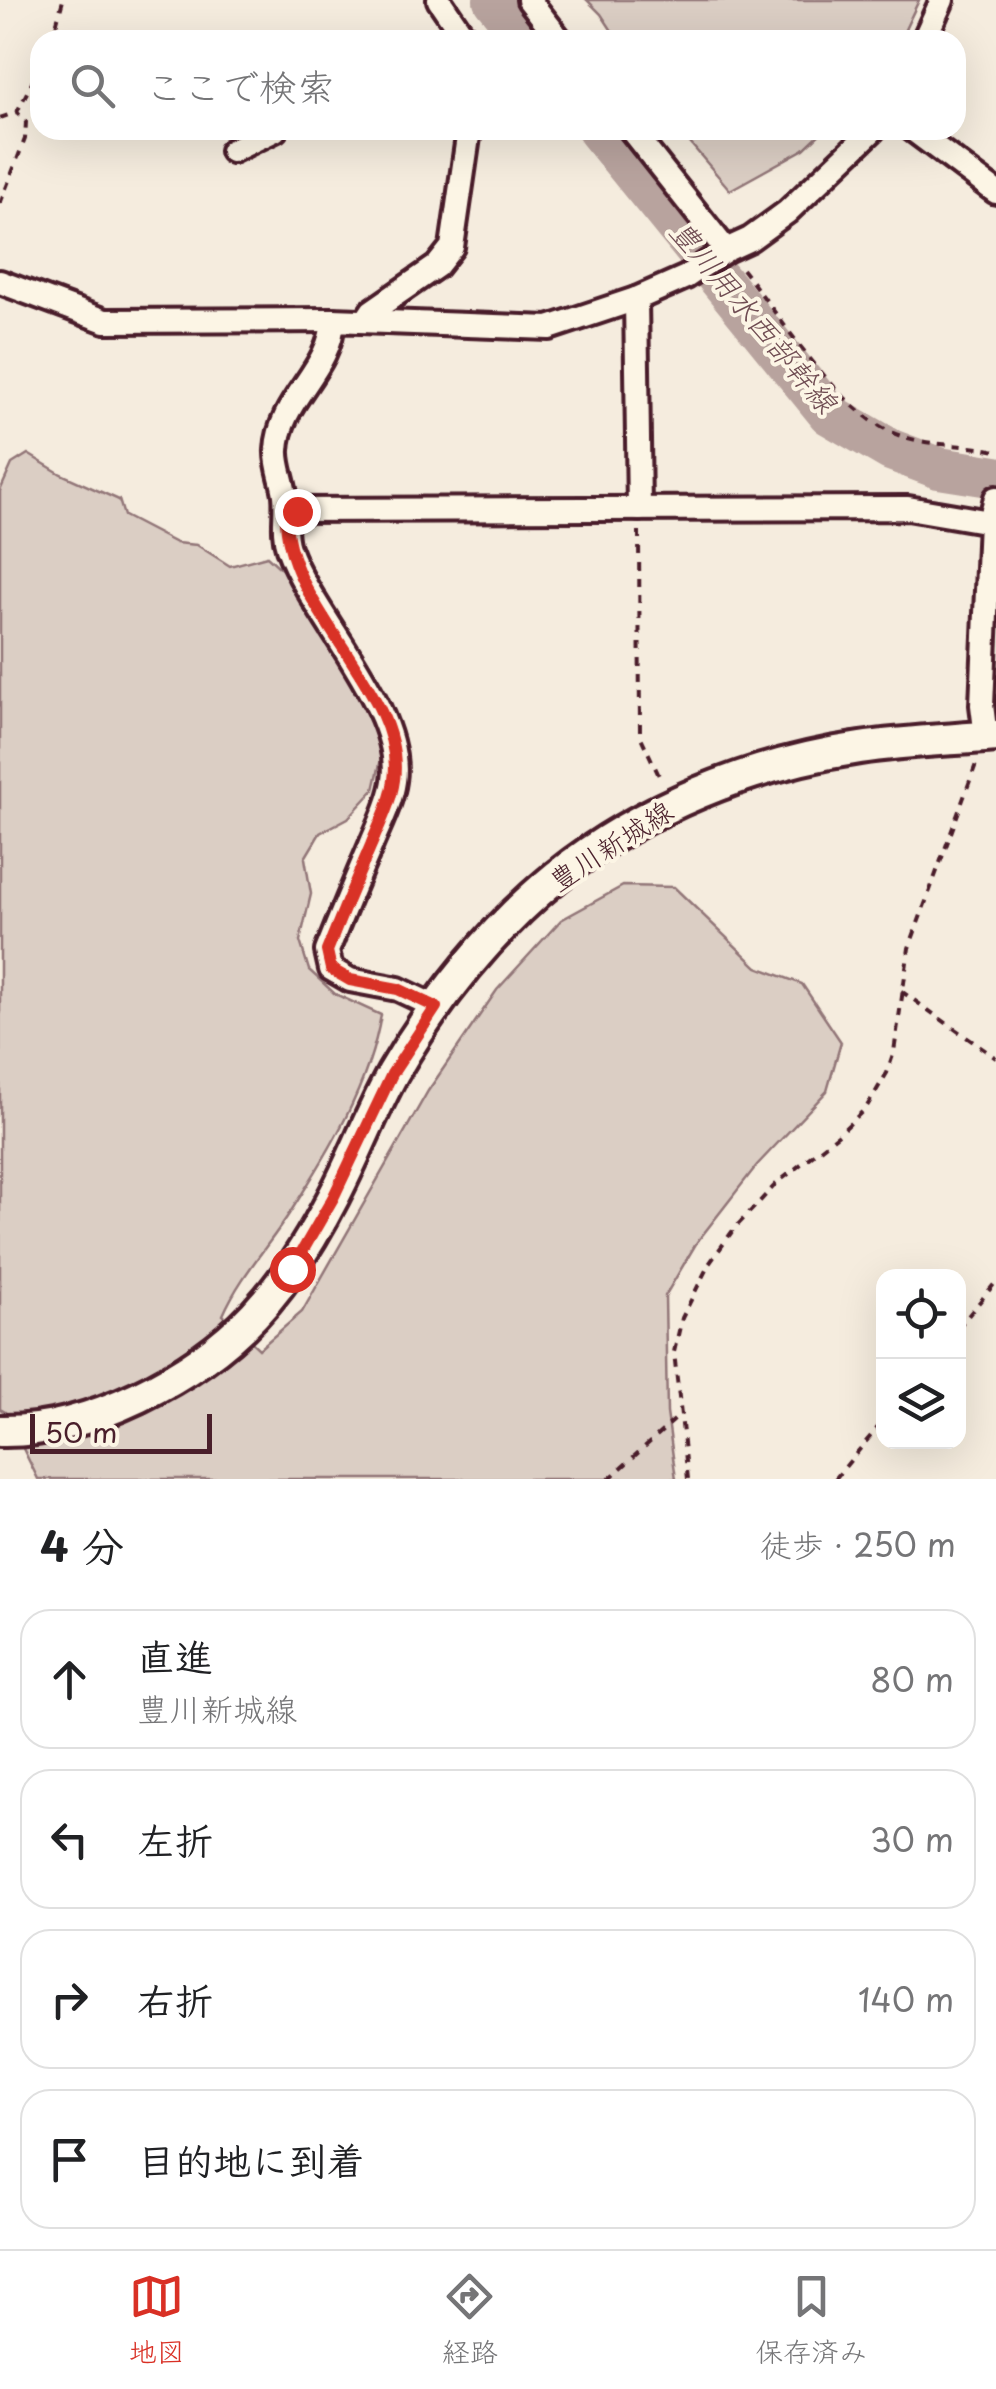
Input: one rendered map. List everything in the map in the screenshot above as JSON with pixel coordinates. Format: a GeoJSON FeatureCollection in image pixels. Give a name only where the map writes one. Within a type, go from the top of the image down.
{"type":"FeatureCollection","features":[{"type":"Feature","properties":{"kind":"main road","name":"豊川新城線"},"geometry":{"type":"LineString","coordinates":[[0,1432],[24,1432],[95,1418],[172,1380],[216,1351],[258,1314],[292,1269],[333,1198],[392,1074],[436,1007],[497,932],[557,876],[672,804],[788,762],[861,748],[991,736]]}},
{"type":"Feature","properties":{"kind":"street"},"geometry":{"type":"LineString","coordinates":[[439,0],[459,30]]}},
{"type":"Feature","properties":{"kind":"street"},"geometry":{"type":"LineString","coordinates":[[529,0],[552,30]]}},
{"type":"Feature","properties":{"kind":"street"},"geometry":{"type":"LineString","coordinates":[[928,30],[942,0]]}},
{"type":"Feature","properties":{"kind":"street"},"geometry":{"type":"LineString","coordinates":[[232,152],[255,140]]}},
{"type":"Feature","properties":{"kind":"street"},"geometry":{"type":"LineString","coordinates":[[366,320],[372,311],[437,266],[452,247],[468,140]]}},
{"type":"Feature","properties":{"kind":"street"},"geometry":{"type":"LineString","coordinates":[[639,140],[722,253]]}},
{"type":"Feature","properties":{"kind":"street"},"geometry":{"type":"LineString","coordinates":[[0,282],[106,321],[366,320],[548,328],[636,299],[686,277],[750,239],[786,212],[863,140]]}},
{"type":"Feature","properties":{"kind":"street"},"geometry":{"type":"LineString","coordinates":[[926,140],[996,192]]}},
{"type":"Feature","properties":{"kind":"street"},"geometry":{"type":"LineString","coordinates":[[636,299],[639,509]]}},
{"type":"Feature","properties":{"kind":"street"},"geometry":{"type":"LineString","coordinates":[[332,320],[332,336],[322,362],[289,408],[277,450],[288,548],[326,623],[382,712],[393,748],[394,780],[327,951],[331,969],[350,980],[398,989],[436,1007]]}},
{"type":"Feature","properties":{"kind":"street"},"geometry":{"type":"LineString","coordinates":[[286,510],[994,507],[982,705],[991,736]]}},
{"type":"Feature","properties":{"kind":"path"},"geometry":{"type":"LineString","coordinates":[[55,30],[64,0]]}},
{"type":"Feature","properties":{"kind":"path"},"geometry":{"type":"LineString","coordinates":[[0,118],[17,112],[30,87]]}},
{"type":"Feature","properties":{"kind":"path"},"geometry":{"type":"LineString","coordinates":[[0,204],[25,139],[26,122],[17,112]]}},
{"type":"Feature","properties":{"kind":"path"},"geometry":{"type":"LineString","coordinates":[[722,253],[860,413],[890,432],[924,443],[996,451]]}},
{"type":"Feature","properties":{"kind":"path"},"geometry":{"type":"LineString","coordinates":[[639,509],[640,735],[672,804]]}},
{"type":"Feature","properties":{"kind":"path"},"geometry":{"type":"LineString","coordinates":[[688,1479],[674,1352],[682,1318],[709,1264],[734,1230],[776,1184],[866,1108],[888,1073],[908,948],[991,736]]}},
{"type":"Feature","properties":{"kind":"path"},"geometry":{"type":"LineString","coordinates":[[901,991],[996,1058]]}},
{"type":"Feature","properties":{"kind":"path"},"geometry":{"type":"LineString","coordinates":[[966,1318],[996,1282]]}},
{"type":"Feature","properties":{"kind":"path"},"geometry":{"type":"LineString","coordinates":[[610,1479],[682,1413]]}},
{"type":"Feature","properties":{"kind":"path"},"geometry":{"type":"LineString","coordinates":[[836,1479],[876,1430]]}},
{"type":"Feature","properties":{"kind":"shaded area"},"geometry":{"type":"Polygon","coordinates":[[[587,0],[919,0],[905,30],[611,30],[587,0]]]}},
{"type":"Feature","properties":{"kind":"shaded area"},"geometry":{"type":"Polygon","coordinates":[[[688,140],[813,140],[804,149],[730,190],[688,140]]]}},
{"type":"Feature","properties":{"kind":"shaded area"},"geometry":{"type":"Polygon","coordinates":[[[28,454],[119,500],[124,516],[176,543],[197,545],[230,566],[267,556],[289,576],[372,715],[381,759],[374,790],[348,818],[320,833],[305,858],[311,894],[300,941],[309,970],[335,994],[381,1015],[367,1067],[333,1142],[223,1315],[259,1349],[302,1312],[428,1091],[497,990],[561,920],[623,886],[674,887],[757,967],[802,984],[841,1042],[827,1091],[757,1165],[697,1242],[665,1296],[667,1413],[676,1479],[38,1479],[0,1409],[0,491],[12,464],[28,454]]]}},
{"type":"Feature","properties":{"kind":"waterway","name":"豊川用水西部幹線"},"geometry":{"type":"LineString","coordinates":[[494,0],[518,30]]}},
{"type":"Feature","properties":{"kind":"waterway","name":"豊川用水西部幹線"},"geometry":{"type":"LineString","coordinates":[[606,140],[829,414],[891,450],[939,468],[996,477]]}},
{"type":"Feature","properties":{"kind":"route"},"geometry":{"type":"LineString","coordinates":[[292,1269],[333,1198],[392,1074],[436,1007],[398,989],[350,980],[331,969],[327,951],[394,780],[393,748],[382,712],[326,623],[288,548],[286,510],[297,511]]}}]}
